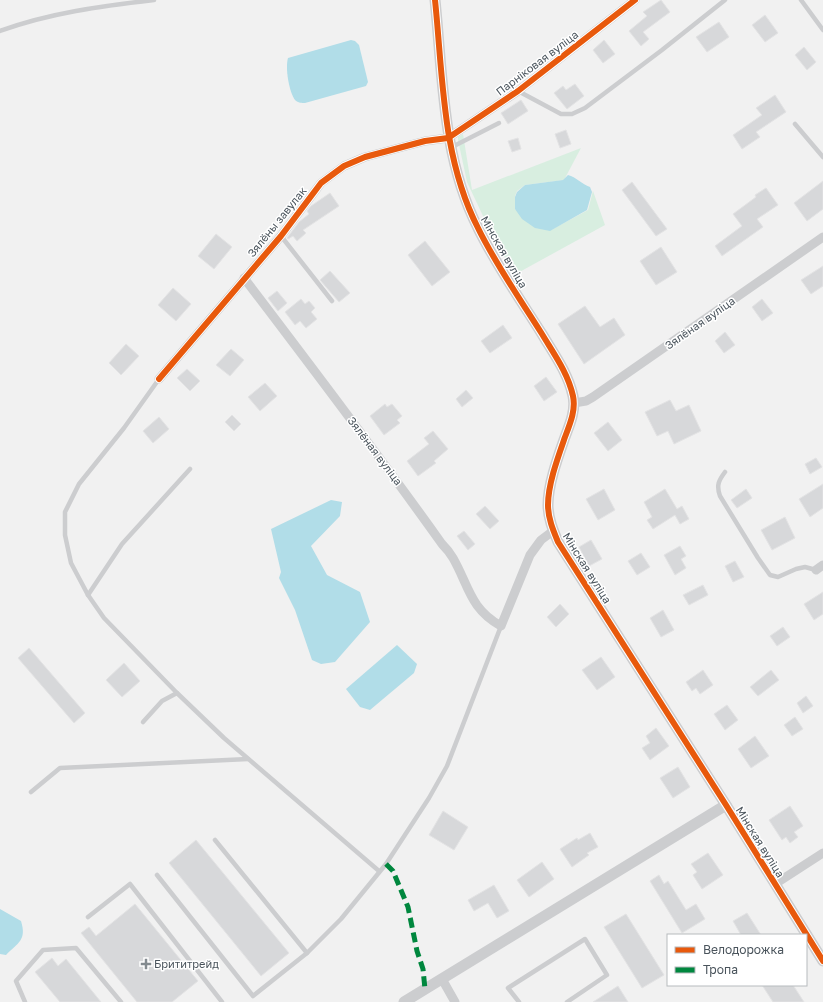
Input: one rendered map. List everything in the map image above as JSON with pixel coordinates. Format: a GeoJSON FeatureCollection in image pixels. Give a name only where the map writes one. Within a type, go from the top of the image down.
{"type":"FeatureCollection","features":[{"type":"Feature","properties":{"kind":"street","name":"Мінская вуліца"},"geometry":{"type":"LineString","coordinates":[[435,0],[451,147],[467,206],[478,229],[564,370],[574,403],[570,424],[550,486],[548,504],[553,531],[558,542],[726,805],[806,934]]}},
{"type":"Feature","properties":{"kind":"street","name":"Парніковая вуліца"},"geometry":{"type":"LineString","coordinates":[[451,147],[518,91],[635,0]]}},
{"type":"Feature","properties":{"kind":"street","name":"Зялёны завулак"},"geometry":{"type":"LineString","coordinates":[[159,379],[281,236],[321,183],[344,166],[365,157],[425,141],[451,147]]}},
{"type":"Feature","properties":{"kind":"street","name":"Зялёная вуліца"},"geometry":{"type":"LineString","coordinates":[[574,403],[586,401],[593,397],[823,237]]}},
{"type":"Feature","properties":{"kind":"street","name":"Зялёная вуліца"},"geometry":{"type":"LineString","coordinates":[[244,278],[399,483],[453,558],[470,595],[481,611],[489,620],[501,626]]}},
{"type":"Feature","properties":{"kind":"street"},"geometry":{"type":"LineString","coordinates":[[501,626],[530,555],[541,540],[553,531]]}},
{"type":"Feature","properties":{"kind":"street"},"geometry":{"type":"LineString","coordinates":[[404,1002],[726,805]]}},
{"type":"Feature","properties":{"kind":"street"},"geometry":{"type":"LineString","coordinates":[[775,884],[823,853]]}},
{"type":"Feature","properties":{"kind":"street","name":"Мінская вуліца"},"geometry":{"type":"LineString","coordinates":[[807,935],[823,961]]}},
{"type":"Feature","properties":{"kind":"street"},"geometry":{"type":"LineString","coordinates":[[442,979],[455,1002]]}},
{"type":"Feature","properties":{"kind":"lane"},"geometry":{"type":"LineString","coordinates":[[0,31],[19,24],[99,7],[154,0]]}},
{"type":"Feature","properties":{"kind":"lane"},"geometry":{"type":"LineString","coordinates":[[518,91],[561,114],[572,114],[591,104],[725,0]]}},
{"type":"Feature","properties":{"kind":"lane"},"geometry":{"type":"LineString","coordinates":[[801,0],[823,30]]}},
{"type":"Feature","properties":{"kind":"lane"},"geometry":{"type":"LineString","coordinates":[[451,147],[499,123]]}},
{"type":"Feature","properties":{"kind":"lane"},"geometry":{"type":"LineString","coordinates":[[795,124],[823,157]]}},
{"type":"Feature","properties":{"kind":"lane"},"geometry":{"type":"LineString","coordinates":[[281,236],[332,301]]}},
{"type":"Feature","properties":{"kind":"lane"},"geometry":{"type":"LineString","coordinates":[[159,379],[124,428],[80,484],[65,512],[65,535],[71,563],[88,595],[104,618],[177,693],[224,738],[379,871]]}},
{"type":"Feature","properties":{"kind":"lane"},"geometry":{"type":"LineString","coordinates":[[88,595],[122,544],[190,469]]}},
{"type":"Feature","properties":{"kind":"lane"},"geometry":{"type":"LineString","coordinates":[[725,472],[719,481],[718,490],[720,496],[770,575],[778,577],[796,569],[805,567],[820,567]]}},
{"type":"Feature","properties":{"kind":"lane"},"geometry":{"type":"LineString","coordinates":[[157,875],[253,996],[307,952],[341,919],[386,864],[429,798],[447,766],[501,626]]}},
{"type":"Feature","properties":{"kind":"lane"},"geometry":{"type":"LineString","coordinates":[[143,722],[162,701],[177,693]]}},
{"type":"Feature","properties":{"kind":"lane"},"geometry":{"type":"LineString","coordinates":[[31,792],[60,768],[248,759]]}},
{"type":"Feature","properties":{"kind":"lane"},"geometry":{"type":"LineString","coordinates":[[215,840],[307,952]]}},
{"type":"Feature","properties":{"kind":"lane"},"geometry":{"type":"LineString","coordinates":[[88,917],[130,884],[222,1002]]}},
{"type":"Feature","properties":{"kind":"lane"},"geometry":{"type":"LineString","coordinates":[[519,1002],[508,988],[585,938],[607,975],[566,1002]]}},
{"type":"Feature","properties":{"kind":"lane"},"geometry":{"type":"LineString","coordinates":[[25,1002],[16,981],[43,950],[76,948],[121,1002]]}},
{"type":"Feature","properties":{"kind":"green space"},"geometry":{"type":"Polygon","coordinates":[[[463,134],[472,190],[581,148],[564,180],[525,185],[517,191],[515,196],[515,209],[551,230],[588,210],[593,191],[605,225],[514,275],[467,182],[458,140],[458,137],[463,134]]]}},
{"type":"Feature","properties":{"kind":"water"},"geometry":{"type":"Polygon","coordinates":[[[351,40],[355,41],[359,45],[368,82],[366,86],[305,103],[295,100],[288,80],[288,58],[351,40]]]}},
{"type":"Feature","properties":{"kind":"water"},"geometry":{"type":"Polygon","coordinates":[[[568,175],[590,187],[592,192],[587,210],[550,231],[535,228],[522,219],[515,209],[515,197],[517,192],[525,185],[563,180],[568,175]]]}},
{"type":"Feature","properties":{"kind":"water"},"geometry":{"type":"Polygon","coordinates":[[[331,500],[342,502],[340,516],[311,546],[327,575],[360,592],[370,622],[335,662],[321,664],[312,660],[295,610],[279,578],[281,572],[271,529],[331,500]]]}},
{"type":"Feature","properties":{"kind":"water"},"geometry":{"type":"Polygon","coordinates":[[[397,645],[417,664],[414,673],[370,710],[360,707],[346,689],[397,645]]]}},
{"type":"Feature","properties":{"kind":"water"},"geometry":{"type":"Polygon","coordinates":[[[0,909],[21,921],[23,927],[23,933],[20,941],[6,955],[0,954],[0,909]]]}},
{"type":"Feature","properties":{"kind":"building"},"geometry":{"type":"Polygon","coordinates":[[[661,0],[670,12],[643,32],[649,39],[641,46],[629,31],[647,16],[643,12],[661,0]]]}},
{"type":"Feature","properties":{"kind":"building"},"geometry":{"type":"Polygon","coordinates":[[[765,15],[778,33],[765,42],[752,25],[765,15]]]}},
{"type":"Feature","properties":{"kind":"building"},"geometry":{"type":"Polygon","coordinates":[[[719,22],[729,37],[707,52],[696,37],[719,22]]]}},
{"type":"Feature","properties":{"kind":"building"},"geometry":{"type":"Polygon","coordinates":[[[604,40],[615,54],[603,63],[593,50],[604,40]]]}},
{"type":"Feature","properties":{"kind":"building"},"geometry":{"type":"Polygon","coordinates":[[[804,47],[816,62],[807,70],[795,55],[804,47]]]}},
{"type":"Feature","properties":{"kind":"building"},"geometry":{"type":"Polygon","coordinates":[[[575,84],[584,96],[567,109],[554,93],[563,86],[566,90],[575,84]]]}},
{"type":"Feature","properties":{"kind":"building"},"geometry":{"type":"Polygon","coordinates":[[[775,95],[786,112],[756,132],[760,137],[742,149],[733,135],[762,115],[756,108],[775,95]]]}},
{"type":"Feature","properties":{"kind":"building"},"geometry":{"type":"Polygon","coordinates":[[[521,100],[528,111],[508,124],[501,113],[521,100]]]}},
{"type":"Feature","properties":{"kind":"building"},"geometry":{"type":"Polygon","coordinates":[[[566,130],[571,144],[560,148],[555,134],[566,130]]]}},
{"type":"Feature","properties":{"kind":"building"},"geometry":{"type":"Polygon","coordinates":[[[518,138],[521,149],[512,152],[508,141],[518,138]]]}},
{"type":"Feature","properties":{"kind":"building"},"geometry":{"type":"Polygon","coordinates":[[[823,181],[823,209],[807,221],[794,203],[823,181]]]}},
{"type":"Feature","properties":{"kind":"building"},"geometry":{"type":"Polygon","coordinates":[[[632,182],[667,229],[656,236],[622,190],[632,182]]]}},
{"type":"Feature","properties":{"kind":"building"},"geometry":{"type":"Polygon","coordinates":[[[766,188],[778,205],[757,219],[763,227],[722,256],[715,246],[742,226],[733,214],[756,197],[755,195],[766,188]]]}},
{"type":"Feature","properties":{"kind":"building"},"geometry":{"type":"Polygon","coordinates":[[[330,193],[339,206],[303,230],[306,233],[297,241],[293,236],[288,239],[287,238],[299,222],[309,214],[307,211],[311,206],[330,193]]]}},
{"type":"Feature","properties":{"kind":"building"},"geometry":{"type":"Polygon","coordinates":[[[216,234],[232,247],[214,269],[198,256],[216,234]]]}},
{"type":"Feature","properties":{"kind":"building"},"geometry":{"type":"Polygon","coordinates":[[[425,241],[450,272],[432,286],[408,255],[425,241]]]}},
{"type":"Feature","properties":{"kind":"building"},"geometry":{"type":"Polygon","coordinates":[[[661,247],[677,272],[656,285],[640,261],[661,247]]]}},
{"type":"Feature","properties":{"kind":"building"},"geometry":{"type":"Polygon","coordinates":[[[823,266],[823,286],[811,294],[801,280],[823,266]]]}},
{"type":"Feature","properties":{"kind":"building"},"geometry":{"type":"Polygon","coordinates":[[[330,271],[350,293],[339,302],[320,280],[330,271]]]}},
{"type":"Feature","properties":{"kind":"building"},"geometry":{"type":"Polygon","coordinates":[[[173,288],[191,304],[176,321],[158,305],[173,288]]]}},
{"type":"Feature","properties":{"kind":"building"},"geometry":{"type":"Polygon","coordinates":[[[277,291],[287,303],[278,311],[268,298],[277,291]]]}},
{"type":"Feature","properties":{"kind":"building"},"geometry":{"type":"Polygon","coordinates":[[[301,299],[305,304],[309,301],[315,308],[311,312],[317,319],[306,328],[300,321],[295,325],[285,312],[301,299]]]}},
{"type":"Feature","properties":{"kind":"building"},"geometry":{"type":"Polygon","coordinates":[[[762,299],[773,313],[762,321],[752,307],[762,299]]]}},
{"type":"Feature","properties":{"kind":"building"},"geometry":{"type":"Polygon","coordinates":[[[585,306],[600,327],[614,318],[625,335],[584,364],[558,324],[585,306]]]}},
{"type":"Feature","properties":{"kind":"building"},"geometry":{"type":"Polygon","coordinates":[[[503,325],[512,338],[490,353],[481,341],[503,325]]]}},
{"type":"Feature","properties":{"kind":"building"},"geometry":{"type":"Polygon","coordinates":[[[725,332],[735,345],[724,353],[715,341],[725,332]]]}},
{"type":"Feature","properties":{"kind":"building"},"geometry":{"type":"Polygon","coordinates":[[[126,344],[139,356],[121,375],[109,363],[126,344]]]}},
{"type":"Feature","properties":{"kind":"building"},"geometry":{"type":"Polygon","coordinates":[[[231,349],[244,360],[230,376],[216,365],[231,349]]]}},
{"type":"Feature","properties":{"kind":"building"},"geometry":{"type":"Polygon","coordinates":[[[187,369],[200,381],[190,391],[177,378],[187,369]]]}},
{"type":"Feature","properties":{"kind":"building"},"geometry":{"type":"Polygon","coordinates":[[[546,377],[557,392],[544,401],[534,386],[546,377]]]}},
{"type":"Feature","properties":{"kind":"building"},"geometry":{"type":"Polygon","coordinates":[[[265,383],[277,396],[260,411],[248,397],[265,383]]]}},
{"type":"Feature","properties":{"kind":"building"},"geometry":{"type":"Polygon","coordinates":[[[466,390],[473,398],[462,407],[456,399],[466,390]]]}},
{"type":"Feature","properties":{"kind":"building"},"geometry":{"type":"Polygon","coordinates":[[[670,400],[676,411],[689,405],[701,431],[674,444],[668,431],[657,436],[645,412],[670,400]]]}},
{"type":"Feature","properties":{"kind":"building"},"geometry":{"type":"Polygon","coordinates":[[[385,404],[387,407],[392,404],[402,416],[397,420],[400,423],[384,435],[370,416],[385,404]]]}},
{"type":"Feature","properties":{"kind":"building"},"geometry":{"type":"Polygon","coordinates":[[[232,415],[241,424],[234,431],[225,422],[232,415]]]}},
{"type":"Feature","properties":{"kind":"building"},"geometry":{"type":"Polygon","coordinates":[[[159,417],[169,429],[153,443],[143,431],[159,417]]]}},
{"type":"Feature","properties":{"kind":"building"},"geometry":{"type":"Polygon","coordinates":[[[608,422],[622,440],[608,451],[594,433],[608,422]]]}},
{"type":"Feature","properties":{"kind":"building"},"geometry":{"type":"Polygon","coordinates":[[[433,431],[448,449],[434,461],[436,463],[418,476],[407,461],[429,444],[424,438],[433,431]]]}},
{"type":"Feature","properties":{"kind":"building"},"geometry":{"type":"Polygon","coordinates":[[[816,458],[822,467],[810,474],[805,464],[816,458]]]}},
{"type":"Feature","properties":{"kind":"building"},"geometry":{"type":"Polygon","coordinates":[[[823,484],[823,508],[810,517],[799,499],[823,484]]]}},
{"type":"Feature","properties":{"kind":"building"},"geometry":{"type":"Polygon","coordinates":[[[604,489],[615,510],[598,520],[586,499],[604,489]]]}},
{"type":"Feature","properties":{"kind":"building"},"geometry":{"type":"Polygon","coordinates":[[[665,489],[677,509],[682,506],[689,519],[680,524],[675,515],[653,529],[647,520],[652,517],[644,502],[665,489]]]}},
{"type":"Feature","properties":{"kind":"building"},"geometry":{"type":"Polygon","coordinates":[[[746,489],[752,498],[737,508],[731,500],[746,489]]]}},
{"type":"Feature","properties":{"kind":"building"},"geometry":{"type":"Polygon","coordinates":[[[485,506],[499,521],[490,529],[476,514],[485,506]]]}},
{"type":"Feature","properties":{"kind":"building"},"geometry":{"type":"Polygon","coordinates":[[[785,517],[795,538],[772,550],[761,530],[785,517]]]}},
{"type":"Feature","properties":{"kind":"building"},"geometry":{"type":"Polygon","coordinates":[[[464,531],[475,544],[468,550],[457,536],[464,531]]]}},
{"type":"Feature","properties":{"kind":"building"},"geometry":{"type":"Polygon","coordinates":[[[591,540],[602,559],[589,566],[579,547],[591,540]]]}},
{"type":"Feature","properties":{"kind":"building"},"geometry":{"type":"Polygon","coordinates":[[[680,546],[686,556],[681,559],[686,568],[675,575],[664,555],[680,546]]]}},
{"type":"Feature","properties":{"kind":"building"},"geometry":{"type":"Polygon","coordinates":[[[641,553],[650,567],[637,575],[628,561],[641,553]]]}},
{"type":"Feature","properties":{"kind":"building"},"geometry":{"type":"Polygon","coordinates":[[[735,561],[744,577],[733,582],[725,566],[735,561]]]}},
{"type":"Feature","properties":{"kind":"building"},"geometry":{"type":"Polygon","coordinates":[[[703,585],[708,595],[689,605],[683,595],[703,585]]]}},
{"type":"Feature","properties":{"kind":"building"},"geometry":{"type":"Polygon","coordinates":[[[823,592],[823,614],[814,620],[804,604],[823,592]]]}},
{"type":"Feature","properties":{"kind":"building"},"geometry":{"type":"Polygon","coordinates":[[[560,604],[569,614],[556,627],[547,617],[560,604]]]}},
{"type":"Feature","properties":{"kind":"building"},"geometry":{"type":"Polygon","coordinates":[[[663,610],[674,630],[661,637],[650,618],[663,610]]]}},
{"type":"Feature","properties":{"kind":"building"},"geometry":{"type":"Polygon","coordinates":[[[783,627],[790,637],[777,646],[770,636],[783,627]]]}},
{"type":"Feature","properties":{"kind":"building"},"geometry":{"type":"Polygon","coordinates":[[[29,648],[85,713],[74,723],[18,658],[29,648]]]}},
{"type":"Feature","properties":{"kind":"building"},"geometry":{"type":"Polygon","coordinates":[[[601,657],[615,677],[597,690],[582,670],[601,657]]]}},
{"type":"Feature","properties":{"kind":"building"},"geometry":{"type":"Polygon","coordinates":[[[124,663],[140,681],[122,697],[106,680],[124,663]]]}},
{"type":"Feature","properties":{"kind":"building"},"geometry":{"type":"Polygon","coordinates":[[[703,670],[713,685],[700,694],[696,688],[692,691],[686,682],[703,670]]]}},
{"type":"Feature","properties":{"kind":"building"},"geometry":{"type":"Polygon","coordinates":[[[771,670],[779,680],[758,696],[750,687],[771,670]]]}},
{"type":"Feature","properties":{"kind":"building"},"geometry":{"type":"Polygon","coordinates":[[[806,696],[813,706],[803,713],[797,703],[806,696]]]}},
{"type":"Feature","properties":{"kind":"building"},"geometry":{"type":"Polygon","coordinates":[[[727,705],[738,720],[725,730],[714,714],[727,705]]]}},
{"type":"Feature","properties":{"kind":"building"},"geometry":{"type":"Polygon","coordinates":[[[795,717],[803,729],[792,736],[784,725],[795,717]]]}},
{"type":"Feature","properties":{"kind":"building"},"geometry":{"type":"Polygon","coordinates":[[[656,728],[669,746],[650,760],[642,748],[650,743],[646,736],[656,728]]]}},
{"type":"Feature","properties":{"kind":"building"},"geometry":{"type":"Polygon","coordinates":[[[755,736],[769,756],[751,768],[738,749],[755,736]]]}},
{"type":"Feature","properties":{"kind":"building"},"geometry":{"type":"Polygon","coordinates":[[[678,767],[690,787],[673,798],[660,778],[678,767]]]}},
{"type":"Feature","properties":{"kind":"building"},"geometry":{"type":"Polygon","coordinates":[[[790,806],[803,826],[794,832],[798,837],[790,843],[786,837],[782,840],[769,820],[790,806]]]}},
{"type":"Feature","properties":{"kind":"building"},"geometry":{"type":"Polygon","coordinates":[[[443,811],[468,827],[454,850],[429,835],[443,811]]]}},
{"type":"Feature","properties":{"kind":"building"},"geometry":{"type":"Polygon","coordinates":[[[590,833],[598,847],[587,853],[589,855],[572,867],[560,849],[577,838],[578,840],[590,833]]]}},
{"type":"Feature","properties":{"kind":"building"},"geometry":{"type":"Polygon","coordinates":[[[196,840],[289,953],[261,976],[169,863],[196,840]]]}},
{"type":"Feature","properties":{"kind":"building"},"geometry":{"type":"Polygon","coordinates":[[[708,853],[723,875],[702,889],[693,875],[697,872],[691,864],[708,853]]]}},
{"type":"Feature","properties":{"kind":"building"},"geometry":{"type":"Polygon","coordinates":[[[542,862],[554,879],[529,897],[517,880],[542,862]]]}},
{"type":"Feature","properties":{"kind":"building"},"geometry":{"type":"Polygon","coordinates":[[[659,875],[664,884],[668,881],[686,910],[696,904],[705,919],[682,933],[650,881],[659,875]]]}},
{"type":"Feature","properties":{"kind":"building"},"geometry":{"type":"Polygon","coordinates":[[[494,885],[509,911],[497,918],[488,903],[474,911],[468,900],[494,885]]]}},
{"type":"Feature","properties":{"kind":"building"},"geometry":{"type":"Polygon","coordinates":[[[135,904],[198,981],[172,1002],[137,1002],[81,933],[89,927],[96,936],[135,904]]]}},
{"type":"Feature","properties":{"kind":"building"},"geometry":{"type":"Polygon","coordinates":[[[747,913],[760,934],[740,934],[733,921],[747,913]]]}},
{"type":"Feature","properties":{"kind":"building"},"geometry":{"type":"Polygon","coordinates":[[[626,914],[664,975],[642,988],[604,927],[626,914]]]}},
{"type":"Feature","properties":{"kind":"building"},"geometry":{"type":"Polygon","coordinates":[[[52,958],[58,966],[66,959],[101,1002],[60,1002],[35,972],[52,958]]]}},
{"type":"Feature","properties":{"kind":"building"},"geometry":{"type":"Polygon","coordinates":[[[618,986],[628,1002],[593,1002],[618,986]]]}},
{"type":"Feature","properties":{"kind":"building"},"geometry":{"type":"Polygon","coordinates":[[[763,986],[794,986],[804,1002],[773,1002],[763,986]]]}},
{"type":"Feature","properties":{"kind":"marked path"},"geometry":{"type":"LineString","coordinates":[[386,864],[393,871],[408,907],[417,951],[423,969],[425,989]]}},
{"type":"Feature","properties":{"kind":"cycle path"},"geometry":{"type":"LineString","coordinates":[[435,0],[446,117],[457,174],[466,201],[492,255],[560,364],[568,379],[573,396],[574,406],[572,417],[559,453],[548,497],[549,515],[556,537],[806,934]]}},
{"type":"Feature","properties":{"kind":"cycle path"},"geometry":{"type":"LineString","coordinates":[[159,379],[281,236],[321,183],[344,166],[365,157],[425,141],[448,138],[518,91],[635,0]]}},
{"type":"Feature","properties":{"kind":"cycle path"},"geometry":{"type":"LineString","coordinates":[[807,935],[823,961]]}},
{"type":"Feature","properties":{"kind":"place","name":"Брититрейд"},"geometry":{"type":"Point","coordinates":[146,964]}}]}
